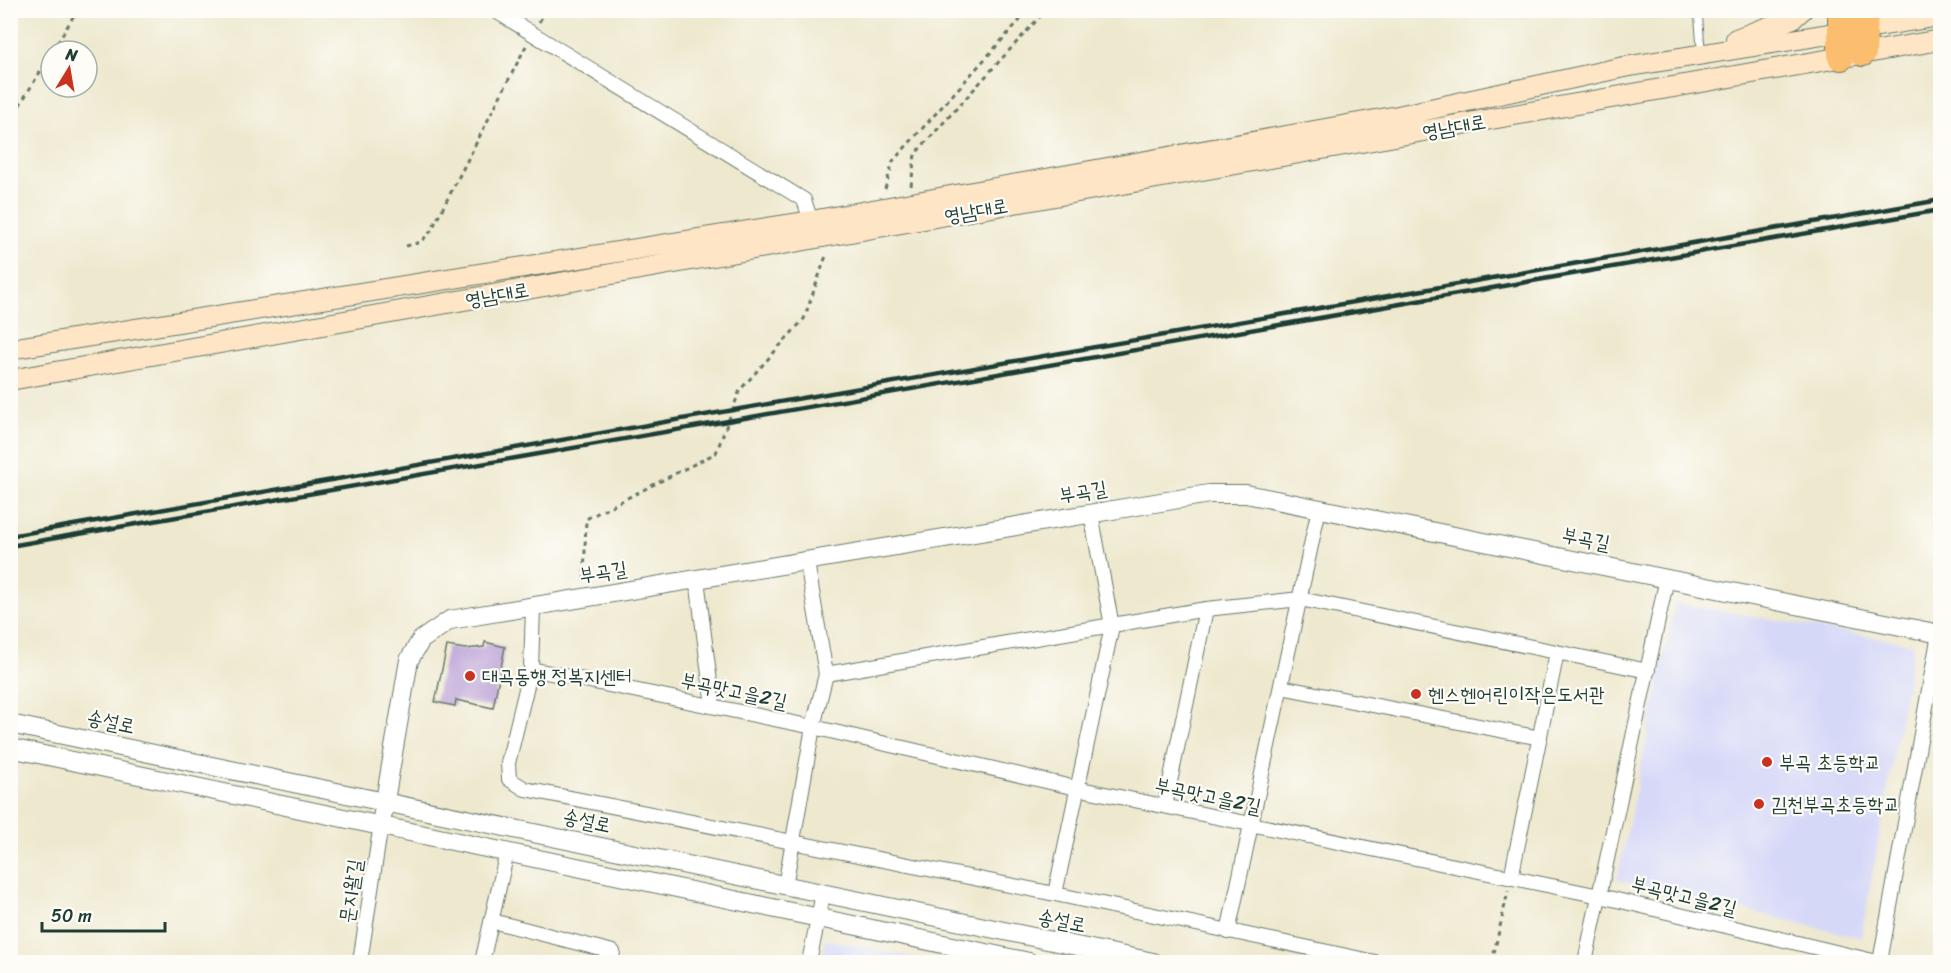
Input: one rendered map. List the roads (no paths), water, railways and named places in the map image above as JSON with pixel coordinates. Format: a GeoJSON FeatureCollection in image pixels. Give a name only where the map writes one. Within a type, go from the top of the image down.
{"type":"FeatureCollection","features":[{"type":"Feature","properties":{"kind":"main road"},"geometry":{"type":"LineString","coordinates":[[1624,67],[1755,34],[1793,18],[1802,10]]}},
{"type":"Feature","properties":{"kind":"main road","name":"영남대로"},"geometry":{"type":"LineString","coordinates":[[10,380],[834,236],[1941,16]]}},
{"type":"Feature","properties":{"kind":"main road","name":"영남대로"},"geometry":{"type":"LineString","coordinates":[[10,349],[811,221],[1398,116],[1624,67],[1852,32],[1941,40]]}},
{"type":"Feature","properties":{"kind":"street"},"geometry":{"type":"LineString","coordinates":[[494,10],[804,200],[811,221]]}},
{"type":"Feature","properties":{"kind":"street","name":"부곡길"},"geometry":{"type":"LineString","coordinates":[[381,824],[409,660],[421,640],[450,620],[1209,494],[1246,494],[1940,634]]}},
{"type":"Feature","properties":{"kind":"street"},"geometry":{"type":"LineString","coordinates":[[1228,932],[1319,508]]}},
{"type":"Feature","properties":{"kind":"street"},"geometry":{"type":"LineString","coordinates":[[1055,894],[1112,626],[1090,514]]}},
{"type":"Feature","properties":{"kind":"street"},"geometry":{"type":"LineString","coordinates":[[785,886],[813,727],[826,674],[807,562]]}},
{"type":"Feature","properties":{"kind":"street"},"geometry":{"type":"LineString","coordinates":[[1585,963],[1667,578]]}},
{"type":"Feature","properties":{"kind":"street"},"geometry":{"type":"LineString","coordinates":[[697,579],[713,706]]}},
{"type":"Feature","properties":{"kind":"street"},"geometry":{"type":"LineString","coordinates":[[826,674],[1206,609],[1300,599],[1648,671]]}},
{"type":"Feature","properties":{"kind":"street"},"geometry":{"type":"LineString","coordinates":[[533,607],[531,669],[508,763],[509,779],[525,789],[1055,894],[1376,963]]}},
{"type":"Feature","properties":{"kind":"street"},"geometry":{"type":"LineString","coordinates":[[1165,806],[1206,609]]}},
{"type":"Feature","properties":{"kind":"street"},"geometry":{"type":"LineString","coordinates":[[1879,963],[1940,634]]}},
{"type":"Feature","properties":{"kind":"street"},"geometry":{"type":"LineString","coordinates":[[1511,878],[1557,652]]}},
{"type":"Feature","properties":{"kind":"street","name":"부곡맛고을2길"},"geometry":{"type":"LineString","coordinates":[[531,669],[813,727],[1076,788],[1600,896],[1879,963]]}},
{"type":"Feature","properties":{"kind":"street"},"geometry":{"type":"LineString","coordinates":[[1281,687],[1540,738]]}},
{"type":"Feature","properties":{"kind":"street","name":"송설로"},"geometry":{"type":"LineString","coordinates":[[10,724],[1153,963]]}},
{"type":"Feature","properties":{"kind":"street"},"geometry":{"type":"LineString","coordinates":[[10,748],[381,824],[1029,963]]}},
{"type":"Feature","properties":{"kind":"street","name":"문지왈길"},"geometry":{"type":"LineString","coordinates":[[360,963],[381,824]]}},
{"type":"Feature","properties":{"kind":"street"},"geometry":{"type":"LineString","coordinates":[[482,963],[507,852]]}},
{"type":"Feature","properties":{"kind":"street"},"geometry":{"type":"LineString","coordinates":[[809,963],[823,894]]}},
{"type":"Feature","properties":{"kind":"street"},"geometry":{"type":"LineString","coordinates":[[492,921],[613,952],[611,963]]}},
{"type":"Feature","properties":{"kind":"lane"},"geometry":{"type":"LineString","coordinates":[[1698,10],[1701,48]]}},
{"type":"Feature","properties":{"kind":"railway"},"geometry":{"type":"LineString","coordinates":[[10,536],[1940,200]]}},
{"type":"Feature","properties":{"kind":"railway"},"geometry":{"type":"LineString","coordinates":[[10,546],[1940,210]]}},
{"type":"Feature","properties":{"kind":"place","name":"대곡동행 정복지센터"},"geometry":{"type":"Point","coordinates":[470,676]}},
{"type":"Feature","properties":{"kind":"place","name":"헨스헨어린이작은도서관"},"geometry":{"type":"Point","coordinates":[1416,694]}},
{"type":"Feature","properties":{"kind":"place","name":"부곡 초등학교"},"geometry":{"type":"Point","coordinates":[1767,762]}},
{"type":"Feature","properties":{"kind":"place","name":"김천부곡초등학교"},"geometry":{"type":"Point","coordinates":[1759,804]}}]}
